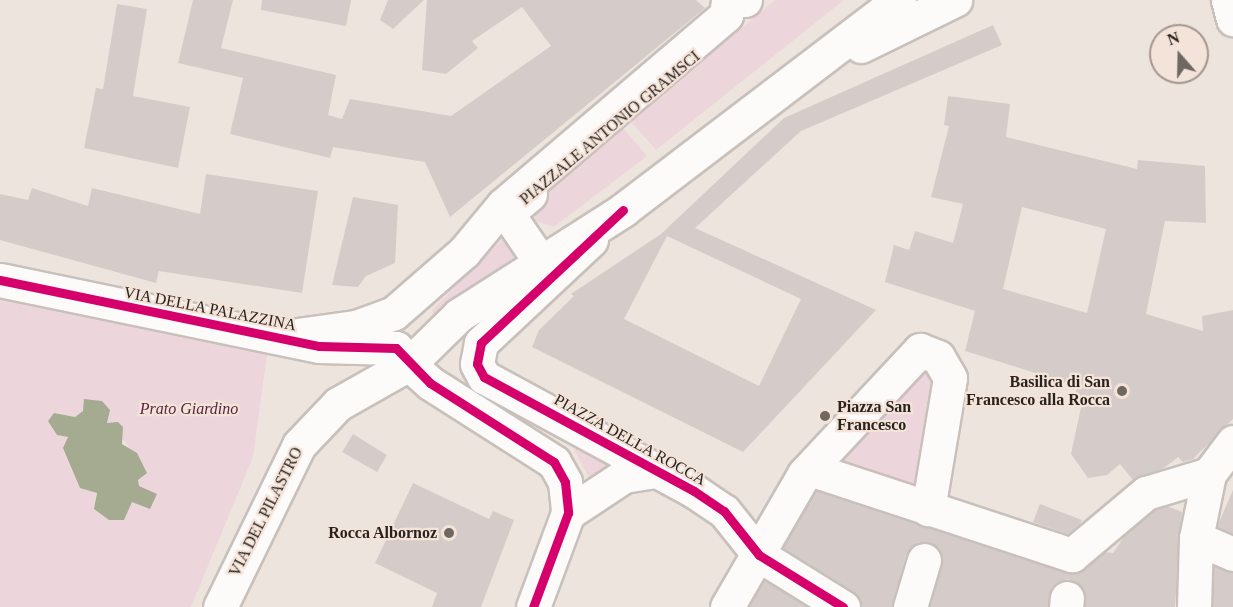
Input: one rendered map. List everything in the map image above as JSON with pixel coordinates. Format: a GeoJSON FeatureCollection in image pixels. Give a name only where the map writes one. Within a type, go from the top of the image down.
{"type":"FeatureCollection","features":[{"type":"Feature","properties":{"kind":"street"},"geometry":{"type":"LineString","coordinates":[[729,0],[745,0]]}},
{"type":"Feature","properties":{"kind":"street","name":"PIAZZALE ANTONIO GRAMSCI"},"geometry":{"type":"LineString","coordinates":[[503,205],[726,15],[729,0]]}},
{"type":"Feature","properties":{"kind":"street","name":"PIAZZALE ANTONIO GRAMSCI"},"geometry":{"type":"LineString","coordinates":[[540,261],[507,213],[733,26],[753,0]]}},
{"type":"Feature","properties":{"kind":"street"},"geometry":{"type":"LineString","coordinates":[[784,84],[879,0]]}},
{"type":"Feature","properties":{"kind":"street"},"geometry":{"type":"LineString","coordinates":[[533,607],[568,513],[565,482],[554,462],[409,364],[459,315],[540,261],[623,210],[784,84],[899,0]]}},
{"type":"Feature","properties":{"kind":"street"},"geometry":{"type":"LineString","coordinates":[[784,84],[955,0]]}},
{"type":"Feature","properties":{"kind":"street"},"geometry":{"type":"LineString","coordinates":[[1228,0],[1233,18]]}},
{"type":"Feature","properties":{"kind":"street","name":"VIA DELLA PALAZZINA"},"geometry":{"type":"LineString","coordinates":[[280,337],[356,327],[394,313],[464,252],[503,205]]}},
{"type":"Feature","properties":{"kind":"street","name":"PIAZZA DELLA ROCCA"},"geometry":{"type":"LineString","coordinates":[[623,210],[482,343],[477,364],[484,377],[724,511],[759,555],[843,607]]}},
{"type":"Feature","properties":{"kind":"street","name":"VIA DELLA PALAZZINA"},"geometry":{"type":"LineString","coordinates":[[0,280],[319,346],[396,348],[409,364]]}},
{"type":"Feature","properties":{"kind":"street"},"geometry":{"type":"LineString","coordinates":[[727,607],[810,469],[920,350],[938,357],[950,378],[935,512]]}},
{"type":"Feature","properties":{"kind":"street","name":"VIA DEL PILASTRO"},"geometry":{"type":"LineString","coordinates":[[220,607],[298,445],[338,404],[409,364]]}},
{"type":"Feature","properties":{"kind":"street"},"geometry":{"type":"LineString","coordinates":[[1194,607],[1196,538],[1209,474],[1233,442]]}},
{"type":"Feature","properties":{"kind":"street"},"geometry":{"type":"LineString","coordinates":[[810,469],[935,512],[1072,555],[1146,493],[1209,474]]}},
{"type":"Feature","properties":{"kind":"street","name":"PIAZZA DELLA ROCCA"},"geometry":{"type":"LineString","coordinates":[[568,513],[624,476],[654,471]]}},
{"type":"Feature","properties":{"kind":"street"},"geometry":{"type":"LineString","coordinates":[[1196,538],[1233,554]]}},
{"type":"Feature","properties":{"kind":"street"},"geometry":{"type":"LineString","coordinates":[[910,607],[924,560]]}},
{"type":"Feature","properties":{"kind":"green space"},"geometry":{"type":"Polygon","coordinates":[[[775,0],[844,0],[656,150],[631,122],[775,0]]]}},
{"type":"Feature","properties":{"kind":"green space"},"geometry":{"type":"Polygon","coordinates":[[[623,128],[647,156],[554,227],[535,221],[536,202],[623,128]]]}},
{"type":"Feature","properties":{"kind":"green space"},"geometry":{"type":"Polygon","coordinates":[[[502,240],[514,252],[515,260],[495,279],[434,316],[432,310],[502,240]]]}},
{"type":"Feature","properties":{"kind":"green space","name":"Prato Giardino"},"geometry":{"type":"Polygon","coordinates":[[[0,295],[267,355],[253,457],[191,607],[0,607],[0,295]],[[83,411],[75,417],[54,413],[109,520],[124,520],[138,480],[147,473],[112,424],[83,411]]]}},
{"type":"Feature","properties":{"kind":"green space"},"geometry":{"type":"Polygon","coordinates":[[[922,365],[937,371],[921,493],[830,462],[922,365]]]}},
{"type":"Feature","properties":{"kind":"green space"},"geometry":{"type":"Polygon","coordinates":[[[579,444],[613,469],[591,481],[574,450],[579,444]]]}},
{"type":"Feature","properties":{"kind":"shaded area"},"geometry":{"type":"Polygon","coordinates":[[[84,399],[102,401],[110,410],[107,423],[118,422],[123,427],[122,444],[137,453],[147,473],[138,480],[139,486],[157,494],[150,509],[132,502],[124,520],[109,520],[94,509],[97,493],[80,488],[63,448],[68,437],[57,435],[48,421],[54,413],[75,417],[83,411],[84,399]]]}},
{"type":"Feature","properties":{"kind":"building"},"geometry":{"type":"Polygon","coordinates":[[[193,0],[233,0],[221,48],[336,75],[328,115],[342,119],[350,99],[451,116],[551,46],[522,7],[472,41],[478,48],[446,74],[422,70],[427,0],[696,0],[705,8],[450,217],[425,162],[333,147],[330,158],[230,134],[243,78],[178,63],[193,0]]]}},
{"type":"Feature","properties":{"kind":"building"},"geometry":{"type":"Polygon","coordinates":[[[262,0],[351,0],[346,26],[261,10],[262,0]]]}},
{"type":"Feature","properties":{"kind":"building"},"geometry":{"type":"Polygon","coordinates":[[[388,0],[424,0],[393,29],[380,20],[388,0]]]}},
{"type":"Feature","properties":{"kind":"building"},"geometry":{"type":"Polygon","coordinates":[[[117,4],[147,9],[133,96],[190,107],[178,168],[84,148],[96,88],[103,89],[117,4]]]}},
{"type":"Feature","properties":{"kind":"building"},"geometry":{"type":"Polygon","coordinates":[[[993,25],[1002,45],[801,131],[695,228],[876,310],[743,452],[532,347],[539,330],[574,296],[571,294],[661,234],[784,118],[993,25]],[[667,236],[624,319],[759,386],[801,299],[667,236]]]}},
{"type":"Feature","properties":{"kind":"building"},"geometry":{"type":"Polygon","coordinates":[[[948,96],[1010,104],[1006,137],[1137,169],[1138,160],[1205,166],[1206,223],[1165,221],[1146,314],[1203,331],[1202,316],[1233,310],[1233,419],[1193,459],[1183,462],[1178,457],[1164,468],[1133,480],[1120,464],[1107,475],[1088,478],[1071,454],[1083,398],[1075,396],[1077,386],[965,351],[975,311],[885,282],[894,245],[909,250],[915,231],[953,243],[963,204],[931,197],[949,126],[944,125],[948,96]],[[1022,207],[1003,289],[1087,313],[1106,229],[1022,207]]]}},
{"type":"Feature","properties":{"kind":"building"},"geometry":{"type":"Polygon","coordinates":[[[206,174],[318,191],[302,293],[159,271],[156,283],[0,240],[0,194],[28,200],[32,188],[88,206],[92,188],[200,214],[206,174]]]}},
{"type":"Feature","properties":{"kind":"building"},"geometry":{"type":"Polygon","coordinates":[[[353,197],[398,205],[395,263],[366,276],[358,287],[332,285],[353,197]]]}},
{"type":"Feature","properties":{"kind":"building"},"geometry":{"type":"Polygon","coordinates":[[[353,434],[387,455],[377,472],[342,452],[353,434]]]}},
{"type":"Feature","properties":{"kind":"building","name":"Rocca Albornoz"},"geometry":{"type":"Polygon","coordinates":[[[413,483],[489,519],[493,511],[514,520],[481,607],[432,607],[437,593],[375,563],[413,483]]]}},
{"type":"Feature","properties":{"kind":"building"},"geometry":{"type":"Polygon","coordinates":[[[1233,490],[1233,534],[1217,527],[1233,490]]]}},
{"type":"Feature","properties":{"kind":"building"},"geometry":{"type":"Polygon","coordinates":[[[816,491],[1075,573],[1104,552],[1113,553],[1126,534],[1155,510],[1167,506],[1182,512],[1175,607],[1085,607],[1084,590],[1068,579],[1052,586],[1048,607],[930,607],[942,556],[937,547],[920,542],[906,555],[892,607],[862,607],[853,591],[783,548],[816,491]]]}},
{"type":"Feature","properties":{"kind":"building"},"geometry":{"type":"Polygon","coordinates":[[[1040,504],[1082,520],[1068,534],[1033,522],[1040,504]]]}},
{"type":"Feature","properties":{"kind":"building"},"geometry":{"type":"Polygon","coordinates":[[[1214,566],[1233,572],[1233,607],[1213,607],[1214,566]]]}},
{"type":"Feature","properties":{"kind":"building"},"geometry":{"type":"Polygon","coordinates":[[[765,581],[807,607],[749,607],[765,581]]]}},
{"type":"Feature","properties":{"kind":"cycle path"},"geometry":{"type":"LineString","coordinates":[[623,210],[481,343],[477,364],[484,377],[694,491],[724,511],[759,555],[843,607]]}},
{"type":"Feature","properties":{"kind":"cycle path"},"geometry":{"type":"LineString","coordinates":[[0,280],[319,346],[396,348],[430,383],[554,462],[565,482],[568,513],[533,607]]}},
{"type":"Feature","properties":{"kind":"place","name":"Basilica di San Francesco alla Rocca"},"geometry":{"type":"Point","coordinates":[1122,391]}},
{"type":"Feature","properties":{"kind":"place","name":"Piazza San Francesco"},"geometry":{"type":"Point","coordinates":[825,416]}},
{"type":"Feature","properties":{"kind":"place","name":"Rocca Albornoz"},"geometry":{"type":"Point","coordinates":[449,533]}}]}
